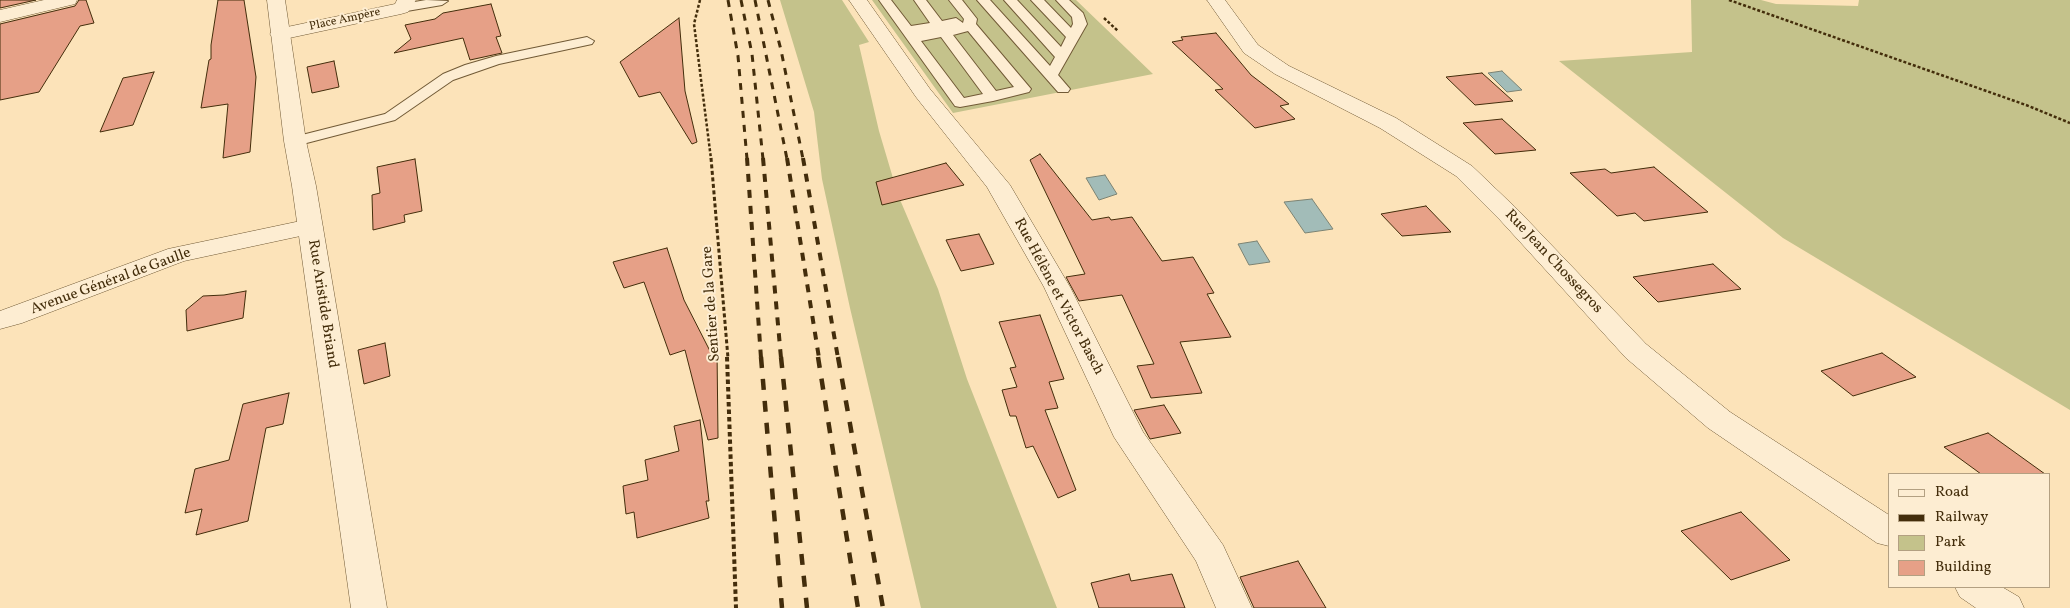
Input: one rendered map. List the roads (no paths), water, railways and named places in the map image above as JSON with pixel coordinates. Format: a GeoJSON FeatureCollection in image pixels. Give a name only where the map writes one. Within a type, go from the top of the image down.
{"type":"FeatureCollection","features":[{"type":"Feature","properties":{"kind":"street"},"geometry":{"type":"LineString","coordinates":[[0,16],[68,0]]}},
{"type":"Feature","properties":{"kind":"street","name":"Rue Aristide Briand"},"geometry":{"type":"LineString","coordinates":[[276,0],[296,141],[369,608]]}},
{"type":"Feature","properties":{"kind":"street","name":"Rue Hélène et Victor Basch"},"geometry":{"type":"LineString","coordinates":[[858,0],[923,93],[998,184],[1057,288],[1130,437],[1211,554],[1234,608]]}},
{"type":"Feature","properties":{"kind":"street","name":"Rue Jean Chossegros"},"geometry":{"type":"LineString","coordinates":[[1216,0],[1251,49],[1282,70],[1388,123],[1464,171],[1510,215],[1636,350],[1719,420],[1888,532]]}},
{"type":"Feature","properties":{"kind":"street","name":"Place Ampère"},"geometry":{"type":"LineString","coordinates":[[280,34],[404,4]]}},
{"type":"Feature","properties":{"kind":"street","name":"Avenue Général de Gaulle"},"geometry":{"type":"LineString","coordinates":[[0,320],[178,255],[310,227]]}},
{"type":"Feature","properties":{"kind":"street"},"geometry":{"type":"LineString","coordinates":[[1975,588],[2006,608]]}},
{"type":"Feature","properties":{"kind":"lane"},"geometry":{"type":"LineString","coordinates":[[887,3],[960,103],[1024,89],[969,24],[971,19],[955,0]]}},
{"type":"Feature","properties":{"kind":"lane"},"geometry":{"type":"LineString","coordinates":[[983,0],[1063,89]]}},
{"type":"Feature","properties":{"kind":"lane"},"geometry":{"type":"LineString","coordinates":[[1010,0],[1062,56]]}},
{"type":"Feature","properties":{"kind":"lane"},"geometry":{"type":"LineString","coordinates":[[1038,0],[1073,36]]}},
{"type":"Feature","properties":{"kind":"lane"},"geometry":{"type":"LineString","coordinates":[[1051,76],[1080,24],[1078,16],[1062,0]]}},
{"type":"Feature","properties":{"kind":"lane"},"geometry":{"type":"LineString","coordinates":[[404,4],[442,1]]}},
{"type":"Feature","properties":{"kind":"lane"},"geometry":{"type":"LineString","coordinates":[[887,3],[924,1],[942,29],[993,96]]}},
{"type":"Feature","properties":{"kind":"lane"},"geometry":{"type":"LineString","coordinates":[[910,34],[942,29]]}},
{"type":"Feature","properties":{"kind":"lane"},"geometry":{"type":"LineString","coordinates":[[296,141],[390,117],[448,77],[470,68],[496,60],[587,41]]}},
{"type":"Feature","properties":{"kind":"water"},"geometry":{"type":"Polygon","coordinates":[[[1502,71],[1522,90],[1507,92],[1488,73],[1502,71]]]}},
{"type":"Feature","properties":{"kind":"water"},"geometry":{"type":"Polygon","coordinates":[[[1105,175],[1117,194],[1099,200],[1086,178],[1105,175]]]}},
{"type":"Feature","properties":{"kind":"water"},"geometry":{"type":"Polygon","coordinates":[[[1312,199],[1333,229],[1305,233],[1284,202],[1312,199]]]}},
{"type":"Feature","properties":{"kind":"water"},"geometry":{"type":"Polygon","coordinates":[[[1257,241],[1270,262],[1249,265],[1238,244],[1257,241]]]}},
{"type":"Feature","properties":{"kind":"railway"},"geometry":{"type":"LineString","coordinates":[[728,0],[738,56],[747,159]]}},
{"type":"Feature","properties":{"kind":"railway"},"geometry":{"type":"LineString","coordinates":[[741,0],[752,54],[763,159]]}},
{"type":"Feature","properties":{"kind":"railway"},"geometry":{"type":"LineString","coordinates":[[755,0],[787,159]]}},
{"type":"Feature","properties":{"kind":"railway"},"geometry":{"type":"LineString","coordinates":[[768,0],[781,50],[803,159]]}},
{"type":"Feature","properties":{"kind":"railway"},"geometry":{"type":"LineString","coordinates":[[747,158],[761,358]]}},
{"type":"Feature","properties":{"kind":"railway"},"geometry":{"type":"LineString","coordinates":[[763,158],[781,358]]}},
{"type":"Feature","properties":{"kind":"railway"},"geometry":{"type":"LineString","coordinates":[[787,158],[819,358]]}},
{"type":"Feature","properties":{"kind":"railway"},"geometry":{"type":"LineString","coordinates":[[803,158],[838,358]]}},
{"type":"Feature","properties":{"kind":"railway"},"geometry":{"type":"LineString","coordinates":[[761,357],[782,608]]}},
{"type":"Feature","properties":{"kind":"railway"},"geometry":{"type":"LineString","coordinates":[[781,357],[807,608]]}},
{"type":"Feature","properties":{"kind":"railway"},"geometry":{"type":"LineString","coordinates":[[818,357],[858,608]]}},
{"type":"Feature","properties":{"kind":"railway"},"geometry":{"type":"LineString","coordinates":[[838,357],[883,608]]}}]}
